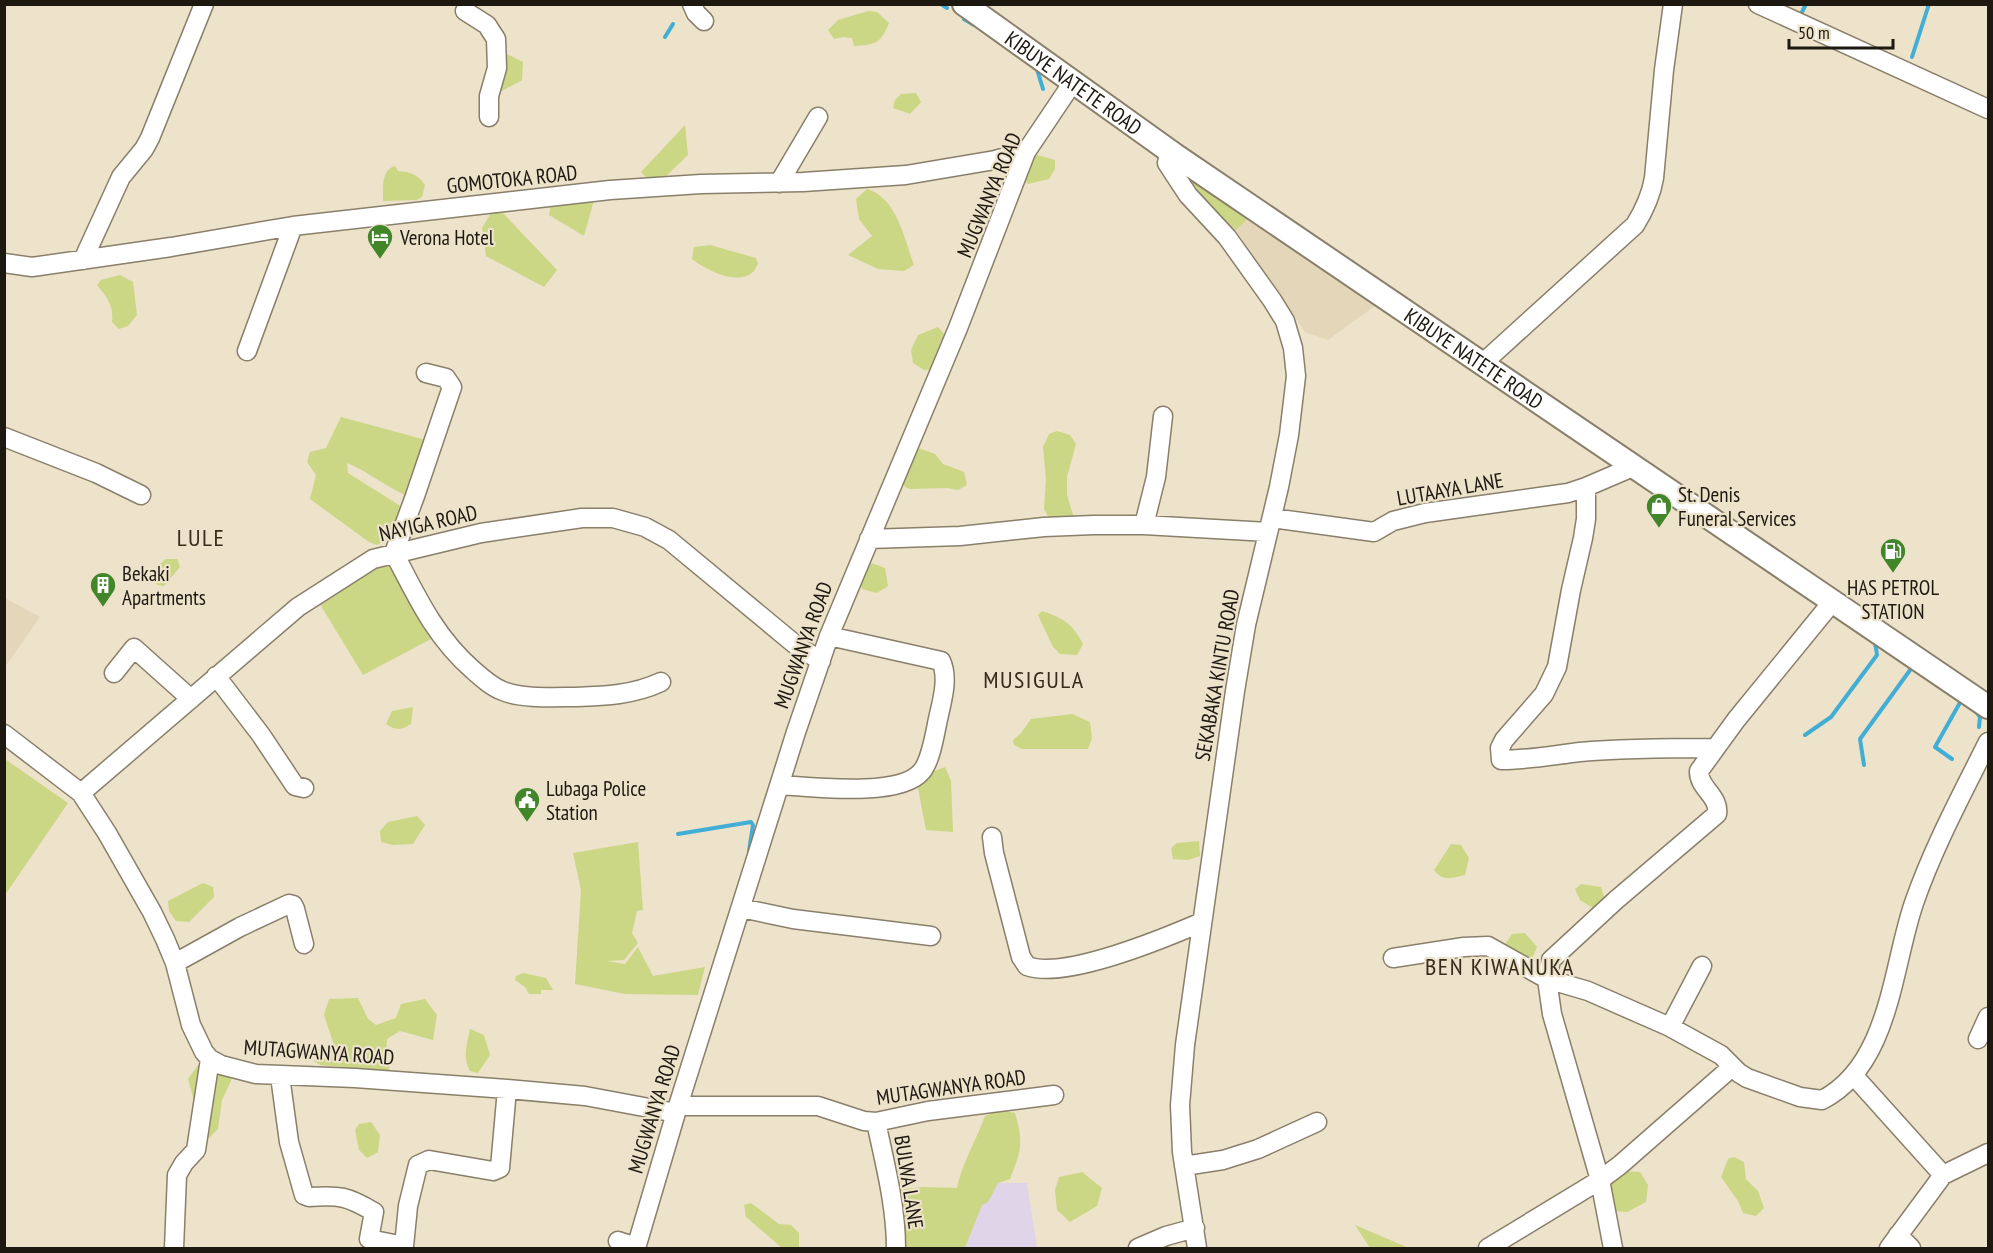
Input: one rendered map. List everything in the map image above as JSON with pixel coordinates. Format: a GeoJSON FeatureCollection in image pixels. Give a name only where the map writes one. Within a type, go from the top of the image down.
{"type":"FeatureCollection","features":[{"type":"Feature","properties":{"kind":"main road","name":"KIBUYE NATETE ROAD"},"geometry":{"type":"LineString","coordinates":[[964,4],[1174,155],[1989,706]]}},
{"type":"Feature","properties":{"kind":"street"},"geometry":{"type":"LineString","coordinates":[[83,260],[121,177],[150,138],[204,4]]}},
{"type":"Feature","properties":{"kind":"street"},"geometry":{"type":"LineString","coordinates":[[692,4],[696,13],[704,21]]}},
{"type":"Feature","properties":{"kind":"street"},"geometry":{"type":"LineString","coordinates":[[1483,363],[1635,225],[1645,208],[1652,192],[1654,178],[1673,4]]}},
{"type":"Feature","properties":{"kind":"street"},"geometry":{"type":"LineString","coordinates":[[1758,4],[1989,109]]}},
{"type":"Feature","properties":{"kind":"street"},"geometry":{"type":"LineString","coordinates":[[466,11],[487,25],[496,39],[496,68],[489,96],[489,117]]}},
{"type":"Feature","properties":{"kind":"street","name":"MUGWANYA ROAD"},"geometry":{"type":"LineString","coordinates":[[636,1248],[676,1110],[829,636],[958,328],[1026,152],[1073,82]]}},
{"type":"Feature","properties":{"kind":"street"},"geometry":{"type":"LineString","coordinates":[[779,183],[818,117]]}},
{"type":"Feature","properties":{"kind":"street","name":"GOMOTOKA ROAD"},"geometry":{"type":"LineString","coordinates":[[4,263],[32,267],[293,226],[610,190],[906,175],[996,160],[1026,152]]}},
{"type":"Feature","properties":{"kind":"street","name":"SEKABAKA KINTU ROAD"},"geometry":{"type":"LineString","coordinates":[[1174,155],[1168,159],[1169,166],[1188,195],[1227,237],[1252,270],[1285,321],[1293,348],[1296,376],[1285,456],[1246,626],[1237,680],[1181,1083],[1184,1166],[1197,1248]]}},
{"type":"Feature","properties":{"kind":"street"},"geometry":{"type":"LineString","coordinates":[[248,351],[293,226]]}},
{"type":"Feature","properties":{"kind":"street"},"geometry":{"type":"LineString","coordinates":[[426,373],[446,378],[452,387],[394,554],[439,635],[458,658],[501,691],[561,697],[618,695],[661,682]]}},
{"type":"Feature","properties":{"kind":"street"},"geometry":{"type":"LineString","coordinates":[[1144,525],[1156,477],[1164,416]]}},
{"type":"Feature","properties":{"kind":"street"},"geometry":{"type":"LineString","coordinates":[[4,437],[96,473],[141,495]]}},
{"type":"Feature","properties":{"kind":"street","name":"LUTAAYA LANE"},"geometry":{"type":"LineString","coordinates":[[869,539],[960,536],[1044,527],[1144,525],[1270,525],[1374,532],[1393,521],[1425,513],[1568,493],[1635,466]]}},
{"type":"Feature","properties":{"kind":"street"},"geometry":{"type":"LineString","coordinates":[[1586,487],[1586,519],[1583,538],[1557,667],[1544,694],[1504,740],[1500,748],[1501,760],[1581,752],[1653,748],[1716,748]]}},
{"type":"Feature","properties":{"kind":"street","name":"NAYIGA ROAD"},"geometry":{"type":"LineString","coordinates":[[81,794],[307,600],[373,559],[481,533],[582,518],[613,518],[645,527],[669,540],[797,646],[821,661]]}},
{"type":"Feature","properties":{"kind":"street"},"geometry":{"type":"LineString","coordinates":[[1613,1248],[1600,1180],[1557,1034],[1547,979],[1549,965],[1555,956],[1608,907],[1716,814],[1717,803],[1699,776],[1700,771],[1736,720],[1833,601]]}},
{"type":"Feature","properties":{"kind":"street"},"geometry":{"type":"LineString","coordinates":[[780,785],[858,790],[875,788],[914,778],[926,766],[943,696],[945,672],[941,660],[829,636]]}},
{"type":"Feature","properties":{"kind":"street"},"geometry":{"type":"LineString","coordinates":[[114,673],[134,648],[191,699]]}},
{"type":"Feature","properties":{"kind":"street"},"geometry":{"type":"LineString","coordinates":[[216,676],[261,735],[295,786],[304,788]]}},
{"type":"Feature","properties":{"kind":"street"},"geometry":{"type":"LineString","coordinates":[[4,734],[81,794],[107,833],[152,912],[175,963],[191,1025],[204,1052],[210,1059],[196,1150],[184,1162],[177,1175],[174,1248]]}},
{"type":"Feature","properties":{"kind":"street"},"geometry":{"type":"LineString","coordinates":[[1393,958],[1483,945],[1547,979],[1588,992],[1670,1027],[1721,1055],[1743,1075],[1800,1097],[1818,1100],[1829,1096],[1854,1076],[1869,1049],[1893,987],[1911,912],[1953,811],[1989,742]]}},
{"type":"Feature","properties":{"kind":"street"},"geometry":{"type":"LineString","coordinates":[[992,837],[994,853],[1021,957],[1027,966],[1044,970],[1091,961],[1143,947],[1202,922]]}},
{"type":"Feature","properties":{"kind":"street"},"geometry":{"type":"LineString","coordinates":[[175,963],[240,927],[289,904],[295,909],[304,944]]}},
{"type":"Feature","properties":{"kind":"street"},"geometry":{"type":"LineString","coordinates":[[741,908],[794,919],[930,936]]}},
{"type":"Feature","properties":{"kind":"street"},"geometry":{"type":"LineString","coordinates":[[1670,1027],[1702,966]]}},
{"type":"Feature","properties":{"kind":"street"},"geometry":{"type":"LineString","coordinates":[[1978,1039],[1989,1017]]}},
{"type":"Feature","properties":{"kind":"street","name":"MUTAGWANYA ROAD"},"geometry":{"type":"LineString","coordinates":[[210,1059],[245,1072],[280,1076],[355,1078],[507,1089],[585,1096],[676,1110],[818,1106],[876,1122],[928,1111],[1054,1095]]}},
{"type":"Feature","properties":{"kind":"street"},"geometry":{"type":"LineString","coordinates":[[1488,1248],[1600,1180],[1732,1067]]}},
{"type":"Feature","properties":{"kind":"street"},"geometry":{"type":"LineString","coordinates":[[280,1076],[289,1142],[304,1195],[309,1197],[340,1195],[359,1202],[374,1212],[369,1239],[404,1246],[408,1206],[418,1165],[429,1160],[493,1171],[500,1167],[507,1089]]}},
{"type":"Feature","properties":{"kind":"street"},"geometry":{"type":"LineString","coordinates":[[1854,1076],[1943,1175]]}},
{"type":"Feature","properties":{"kind":"street","name":"BULWA LANE"},"geometry":{"type":"LineString","coordinates":[[876,1122],[890,1187],[896,1228],[896,1248]]}},
{"type":"Feature","properties":{"kind":"street"},"geometry":{"type":"LineString","coordinates":[[1184,1166],[1223,1160],[1258,1149],[1317,1122]]}},
{"type":"Feature","properties":{"kind":"street"},"geometry":{"type":"LineString","coordinates":[[1911,1248],[1894,1242],[1943,1175],[1989,1153]]}},
{"type":"Feature","properties":{"kind":"street"},"geometry":{"type":"LineString","coordinates":[[1138,1248],[1166,1236],[1195,1228]]}},
{"type":"Feature","properties":{"kind":"street"},"geometry":{"type":"LineString","coordinates":[[618,1241],[636,1248]]}},
{"type":"Feature","properties":{"kind":"shaded area"},"geometry":{"type":"Polygon","coordinates":[[[1247,219],[1380,302],[1328,340],[1305,332],[1236,230],[1247,219]]]}},
{"type":"Feature","properties":{"kind":"shaded area"},"geometry":{"type":"Polygon","coordinates":[[[5,598],[40,617],[5,667],[5,598]]]}},
{"type":"Feature","properties":{"kind":"shaded area"},"geometry":{"type":"Polygon","coordinates":[[[990,1183],[1027,1183],[1037,1248],[965,1248],[990,1183]]]}},
{"type":"Feature","properties":{"kind":"green space"},"geometry":{"type":"Polygon","coordinates":[[[868,11],[877,12],[889,23],[880,39],[873,44],[854,46],[852,38],[834,39],[828,30],[838,20],[868,11]]]}},
{"type":"Feature","properties":{"kind":"green space"},"geometry":{"type":"Polygon","coordinates":[[[501,51],[523,62],[522,80],[500,92],[491,92],[487,60],[501,51]]]}},
{"type":"Feature","properties":{"kind":"green space"},"geometry":{"type":"Polygon","coordinates":[[[916,93],[921,102],[910,114],[893,108],[895,100],[901,94],[916,93]]]}},
{"type":"Feature","properties":{"kind":"green space"},"geometry":{"type":"Polygon","coordinates":[[[685,125],[688,155],[663,179],[647,178],[641,172],[685,125]]]}},
{"type":"Feature","properties":{"kind":"green space"},"geometry":{"type":"Polygon","coordinates":[[[1037,155],[1055,160],[1055,169],[1049,179],[1028,184],[1021,176],[1025,162],[1037,155]]]}},
{"type":"Feature","properties":{"kind":"green space"},"geometry":{"type":"Polygon","coordinates":[[[395,166],[398,171],[420,178],[425,185],[422,197],[417,200],[383,201],[385,175],[390,168],[395,166]]]}},
{"type":"Feature","properties":{"kind":"green space"},"geometry":{"type":"Polygon","coordinates":[[[1182,173],[1247,219],[1236,230],[1185,182],[1182,173]]]}},
{"type":"Feature","properties":{"kind":"green space"},"geometry":{"type":"Polygon","coordinates":[[[867,189],[886,201],[903,231],[914,265],[904,271],[878,269],[848,255],[872,236],[859,219],[856,199],[867,189]]]}},
{"type":"Feature","properties":{"kind":"green space"},"geometry":{"type":"Polygon","coordinates":[[[594,200],[584,236],[549,215],[551,205],[594,200]]]}},
{"type":"Feature","properties":{"kind":"green space"},"geometry":{"type":"Polygon","coordinates":[[[501,211],[557,270],[544,287],[486,256],[482,228],[491,213],[501,211]]]}},
{"type":"Feature","properties":{"kind":"green space"},"geometry":{"type":"Polygon","coordinates":[[[710,245],[756,258],[758,264],[753,272],[746,276],[730,277],[713,272],[692,259],[694,247],[710,245]]]}},
{"type":"Feature","properties":{"kind":"green space"},"geometry":{"type":"Polygon","coordinates":[[[120,275],[133,282],[137,315],[128,326],[119,329],[112,322],[109,302],[97,285],[101,280],[120,275]]]}},
{"type":"Feature","properties":{"kind":"green space"},"geometry":{"type":"Polygon","coordinates":[[[938,327],[945,335],[940,343],[945,360],[940,369],[924,370],[913,363],[911,350],[918,335],[938,327]]]}},
{"type":"Feature","properties":{"kind":"green space"},"geometry":{"type":"Polygon","coordinates":[[[341,417],[426,440],[405,495],[347,463],[348,473],[402,507],[390,533],[377,545],[369,542],[310,499],[316,475],[307,462],[310,452],[326,448],[341,417]]]}},
{"type":"Feature","properties":{"kind":"green space"},"geometry":{"type":"Polygon","coordinates":[[[1057,431],[1070,435],[1076,444],[1067,477],[1067,495],[1074,518],[1049,518],[1044,509],[1046,479],[1043,447],[1049,434],[1057,431]]]}},
{"type":"Feature","properties":{"kind":"green space"},"geometry":{"type":"Polygon","coordinates":[[[918,448],[935,454],[943,464],[964,472],[967,485],[958,490],[905,487],[902,479],[918,448]]]}},
{"type":"Feature","properties":{"kind":"green space"},"geometry":{"type":"Polygon","coordinates":[[[165,559],[177,559],[180,567],[164,586],[147,578],[165,559]]]}},
{"type":"Feature","properties":{"kind":"green space"},"geometry":{"type":"Polygon","coordinates":[[[391,560],[433,638],[363,675],[315,596],[391,560]]]}},
{"type":"Feature","properties":{"kind":"green space"},"geometry":{"type":"Polygon","coordinates":[[[871,563],[885,568],[888,586],[877,593],[862,589],[859,580],[871,563]]]}},
{"type":"Feature","properties":{"kind":"green space"},"geometry":{"type":"Polygon","coordinates":[[[1042,611],[1062,619],[1075,631],[1083,644],[1077,655],[1060,654],[1053,647],[1038,615],[1042,611]]]}},
{"type":"Feature","properties":{"kind":"green space"},"geometry":{"type":"Polygon","coordinates":[[[413,707],[411,724],[405,728],[393,728],[386,724],[392,711],[413,707]]]}},
{"type":"Feature","properties":{"kind":"green space"},"geometry":{"type":"Polygon","coordinates":[[[1072,714],[1090,722],[1092,738],[1088,749],[1022,749],[1014,745],[1013,740],[1031,719],[1072,714]]]}},
{"type":"Feature","properties":{"kind":"green space"},"geometry":{"type":"Polygon","coordinates":[[[5,759],[68,803],[5,895],[5,759]]]}},
{"type":"Feature","properties":{"kind":"green space"},"geometry":{"type":"Polygon","coordinates":[[[945,767],[951,781],[953,832],[926,830],[916,778],[945,767]]]}},
{"type":"Feature","properties":{"kind":"green space"},"geometry":{"type":"Polygon","coordinates":[[[417,816],[425,825],[413,844],[393,845],[381,842],[380,831],[388,822],[417,816]]]}},
{"type":"Feature","properties":{"kind":"green space"},"geometry":{"type":"Polygon","coordinates":[[[1199,841],[1200,856],[1188,860],[1173,859],[1171,848],[1177,843],[1199,841]]]}},
{"type":"Feature","properties":{"kind":"green space"},"geometry":{"type":"Polygon","coordinates":[[[638,842],[643,910],[637,911],[632,933],[638,943],[624,960],[607,961],[625,964],[638,947],[653,976],[705,967],[698,995],[625,994],[575,984],[581,890],[573,853],[638,842]]]}},
{"type":"Feature","properties":{"kind":"green space"},"geometry":{"type":"Polygon","coordinates":[[[1451,844],[1461,845],[1469,858],[1465,875],[1445,878],[1434,870],[1451,844]]]}},
{"type":"Feature","properties":{"kind":"green space"},"geometry":{"type":"Polygon","coordinates":[[[203,883],[213,887],[214,897],[189,922],[176,921],[169,911],[168,901],[203,883]]]}},
{"type":"Feature","properties":{"kind":"green space"},"geometry":{"type":"Polygon","coordinates":[[[1581,884],[1601,887],[1605,899],[1593,908],[1580,900],[1575,889],[1581,884]]]}},
{"type":"Feature","properties":{"kind":"green space"},"geometry":{"type":"Polygon","coordinates":[[[1525,933],[1537,947],[1530,963],[1504,946],[1512,934],[1525,933]]]}},
{"type":"Feature","properties":{"kind":"green space"},"geometry":{"type":"Polygon","coordinates":[[[523,973],[546,978],[553,990],[541,990],[541,994],[529,994],[525,987],[515,980],[516,976],[523,973]]]}},
{"type":"Feature","properties":{"kind":"green space"},"geometry":{"type":"Polygon","coordinates":[[[358,998],[368,1019],[376,1025],[396,1018],[401,1004],[425,999],[437,1015],[433,1040],[400,1031],[387,1039],[386,1054],[390,1071],[320,1065],[314,1061],[318,1054],[335,1048],[324,1015],[329,999],[358,998]]]}},
{"type":"Feature","properties":{"kind":"green space"},"geometry":{"type":"Polygon","coordinates":[[[470,1029],[484,1035],[490,1055],[478,1073],[470,1071],[466,1061],[470,1029]]]}},
{"type":"Feature","properties":{"kind":"green space"},"geometry":{"type":"Polygon","coordinates":[[[198,1065],[221,1069],[231,1076],[222,1100],[218,1129],[207,1140],[194,1134],[191,1120],[195,1105],[188,1079],[198,1065]]]}},
{"type":"Feature","properties":{"kind":"green space"},"geometry":{"type":"Polygon","coordinates":[[[1000,1110],[1015,1113],[1020,1132],[1019,1154],[1010,1179],[998,1183],[988,1202],[982,1205],[965,1248],[901,1248],[894,1190],[923,1187],[957,1188],[962,1170],[985,1116],[1000,1110]]]}},
{"type":"Feature","properties":{"kind":"green space"},"geometry":{"type":"Polygon","coordinates":[[[371,1122],[380,1135],[378,1152],[367,1158],[359,1150],[355,1130],[359,1124],[371,1122]]]}},
{"type":"Feature","properties":{"kind":"green space"},"geometry":{"type":"Polygon","coordinates":[[[1734,1157],[1744,1162],[1746,1179],[1758,1191],[1764,1208],[1756,1216],[1743,1213],[1738,1201],[1721,1177],[1728,1159],[1734,1157]]]}},
{"type":"Feature","properties":{"kind":"green space"},"geometry":{"type":"Polygon","coordinates":[[[1620,1171],[1640,1172],[1648,1185],[1646,1202],[1627,1212],[1615,1211],[1606,1178],[1620,1171]]]}},
{"type":"Feature","properties":{"kind":"green space"},"geometry":{"type":"Polygon","coordinates":[[[1082,1172],[1102,1188],[1097,1206],[1070,1222],[1057,1210],[1055,1190],[1059,1177],[1082,1172]]]}},
{"type":"Feature","properties":{"kind":"green space"},"geometry":{"type":"Polygon","coordinates":[[[751,1203],[779,1224],[791,1225],[799,1233],[799,1248],[782,1248],[746,1217],[744,1205],[751,1203]]]}},
{"type":"Feature","properties":{"kind":"green space"},"geometry":{"type":"Polygon","coordinates":[[[1355,1225],[1409,1248],[1370,1248],[1355,1225]]]}},
{"type":"Feature","properties":{"kind":"waterway"},"geometry":{"type":"LineString","coordinates":[[941,4],[947,8]]}},
{"type":"Feature","properties":{"kind":"waterway"},"geometry":{"type":"LineString","coordinates":[[1801,14],[1806,4]]}},
{"type":"Feature","properties":{"kind":"waterway"},"geometry":{"type":"LineString","coordinates":[[1912,57],[1929,4]]}},
{"type":"Feature","properties":{"kind":"waterway"},"geometry":{"type":"LineString","coordinates":[[964,19],[974,25]]}},
{"type":"Feature","properties":{"kind":"waterway"},"geometry":{"type":"LineString","coordinates":[[665,37],[673,24]]}},
{"type":"Feature","properties":{"kind":"waterway"},"geometry":{"type":"LineString","coordinates":[[1036,66],[1043,89]]}},
{"type":"Feature","properties":{"kind":"waterway"},"geometry":{"type":"LineString","coordinates":[[1805,735],[1831,717],[1877,655],[1875,642]]}},
{"type":"Feature","properties":{"kind":"waterway"},"geometry":{"type":"LineString","coordinates":[[1864,765],[1860,739],[1913,666]]}},
{"type":"Feature","properties":{"kind":"waterway"},"geometry":{"type":"LineString","coordinates":[[1952,759],[1935,747],[1962,699]]}},
{"type":"Feature","properties":{"kind":"waterway"},"geometry":{"type":"LineString","coordinates":[[1975,710],[1980,717],[1979,727]]}},
{"type":"Feature","properties":{"kind":"waterway"},"geometry":{"type":"LineString","coordinates":[[678,834],[751,822],[753,825],[749,851]]}},
{"type":"Feature","properties":{"kind":"place","name":"Verona Hotel"},"geometry":{"type":"Point","coordinates":[380,260]}},
{"type":"Feature","properties":{"kind":"place","name":"St. Denis Funeral Services"},"geometry":{"type":"Point","coordinates":[1659,529]}},
{"type":"Feature","properties":{"kind":"place","name":"HAS PETROL STATION"},"geometry":{"type":"Point","coordinates":[1893,574]}},
{"type":"Feature","properties":{"kind":"place","name":"Bekaki Apartments"},"geometry":{"type":"Point","coordinates":[103,608]}},
{"type":"Feature","properties":{"kind":"place","name":"Lubaga Police Station"},"geometry":{"type":"Point","coordinates":[527,823]}},
{"type":"Feature","properties":{"kind":"district","name":"LULE"},"geometry":{"type":"Point","coordinates":[201,537]}},
{"type":"Feature","properties":{"kind":"district","name":"MUSIGULA"},"geometry":{"type":"Point","coordinates":[1034,679]}},
{"type":"Feature","properties":{"kind":"district","name":"BEN KIWANUKA"},"geometry":{"type":"Point","coordinates":[1500,966]}}]}
